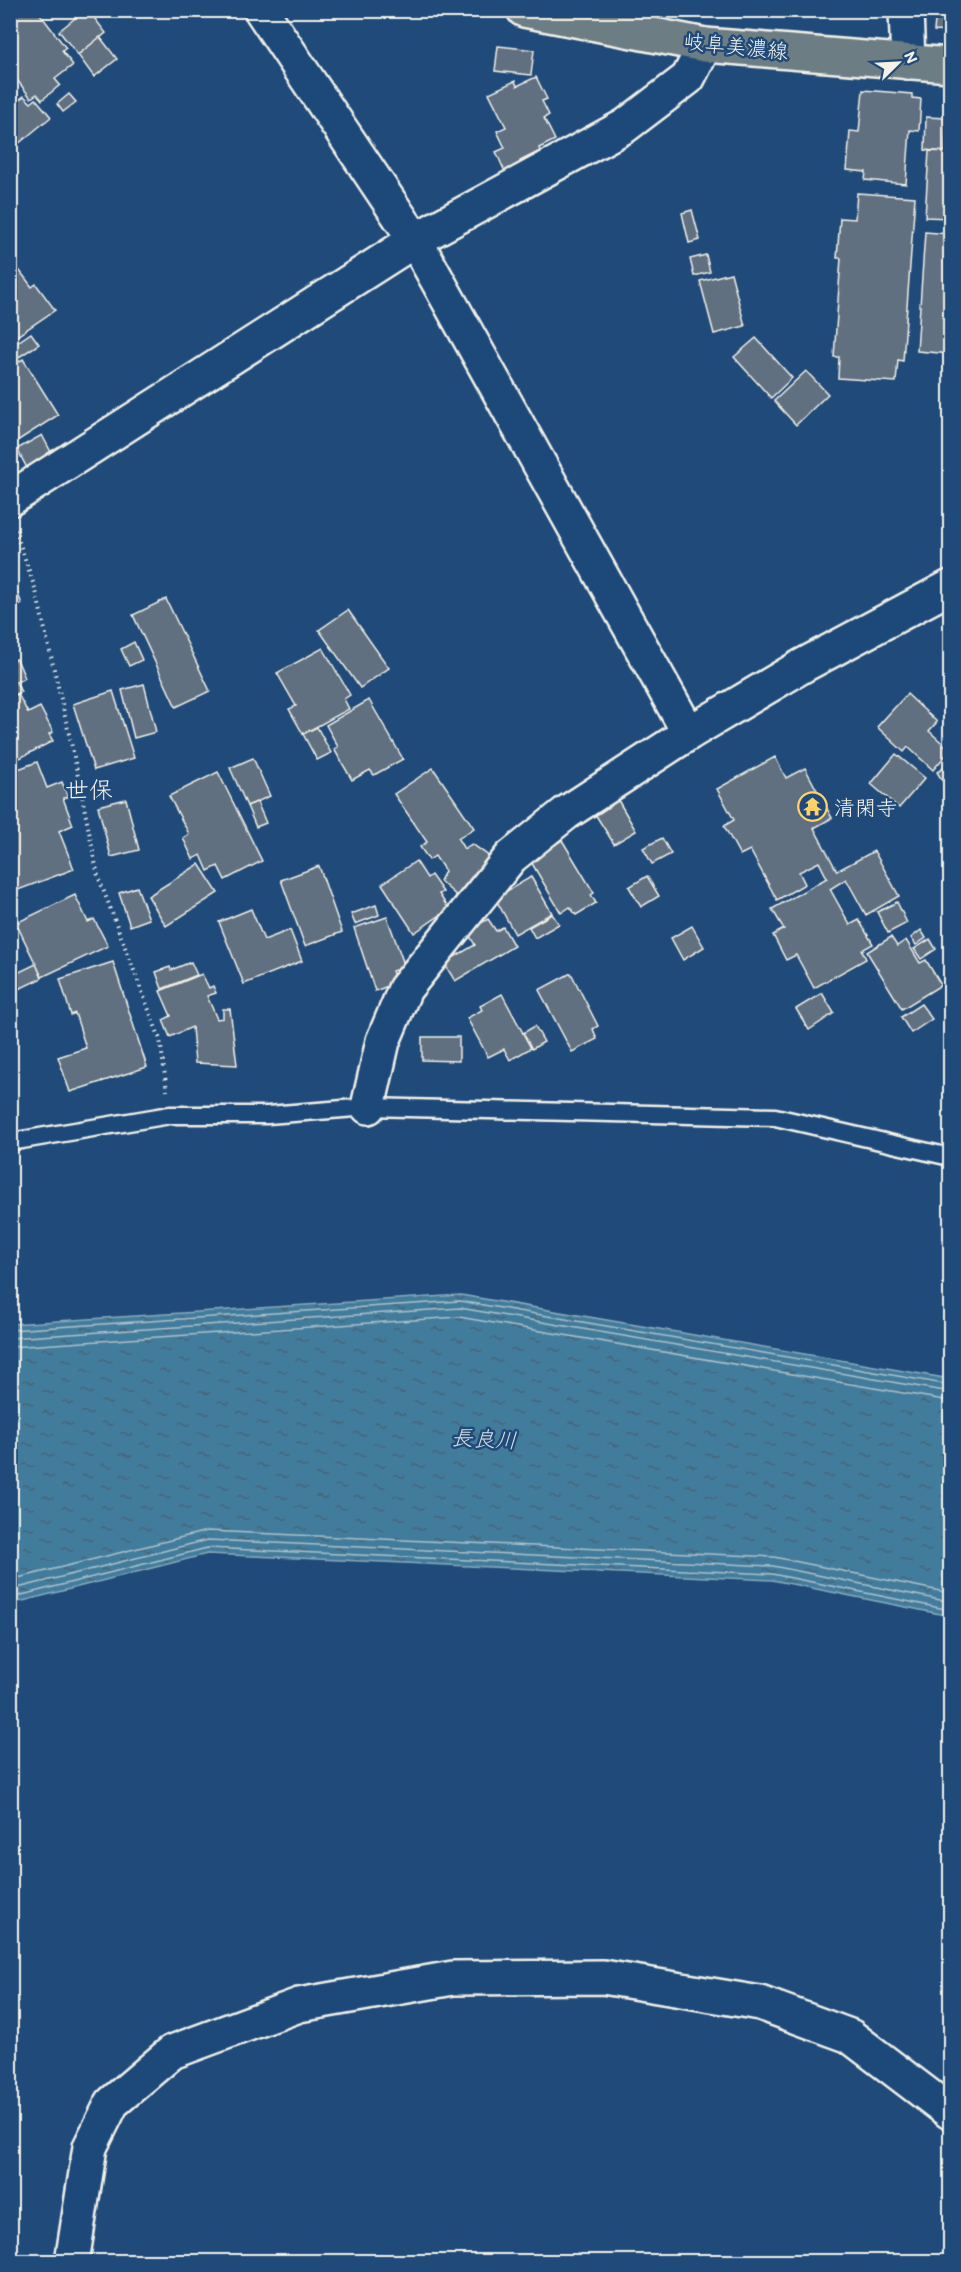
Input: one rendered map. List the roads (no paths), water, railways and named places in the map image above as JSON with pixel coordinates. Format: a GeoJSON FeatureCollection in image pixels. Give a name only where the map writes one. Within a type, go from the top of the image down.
{"type":"FeatureCollection","features":[{"type":"Feature","properties":{"kind":"main road","name":"岐阜美濃線"},"geometry":{"type":"LineString","coordinates":[[524,10],[705,45],[951,65]]}},
{"type":"Feature","properties":{"kind":"street"},"geometry":{"type":"LineString","coordinates":[[261,10],[415,240],[689,734]]}},
{"type":"Feature","properties":{"kind":"street"},"geometry":{"type":"LineString","coordinates":[[906,10],[908,62]]}},
{"type":"Feature","properties":{"kind":"street"},"geometry":{"type":"LineString","coordinates":[[12,510],[415,240],[625,126],[688,78],[705,45]]}},
{"type":"Feature","properties":{"kind":"street"},"geometry":{"type":"LineString","coordinates":[[368,1107],[383,1041],[405,989],[511,857],[566,813],[689,734],[802,666],[951,588]]}},
{"type":"Feature","properties":{"kind":"street"},"geometry":{"type":"LineString","coordinates":[[72,2262],[90,2147],[112,2103],[172,2052],[299,2005],[453,1978],[603,1977],[760,2003],[850,2036],[951,2112]]}},
{"type":"Feature","properties":{"kind":"lane"},"geometry":{"type":"LineString","coordinates":[[10,1142],[170,1114],[268,1115],[368,1107],[775,1117],[951,1157]]}},
{"type":"Feature","properties":{"kind":"water","name":"長良川"},"geometry":{"type":"Polygon","coordinates":[[[461,1295],[950,1379],[950,1616],[772,1580],[207,1554],[11,1604],[11,1324],[461,1295]]]}},
{"type":"Feature","properties":{"kind":"place","name":"清閑寺"},"geometry":{"type":"Point","coordinates":[813,807]}},
{"type":"Feature","properties":{"kind":"district","name":"世保"},"geometry":{"type":"Point","coordinates":[89,789]}}]}
